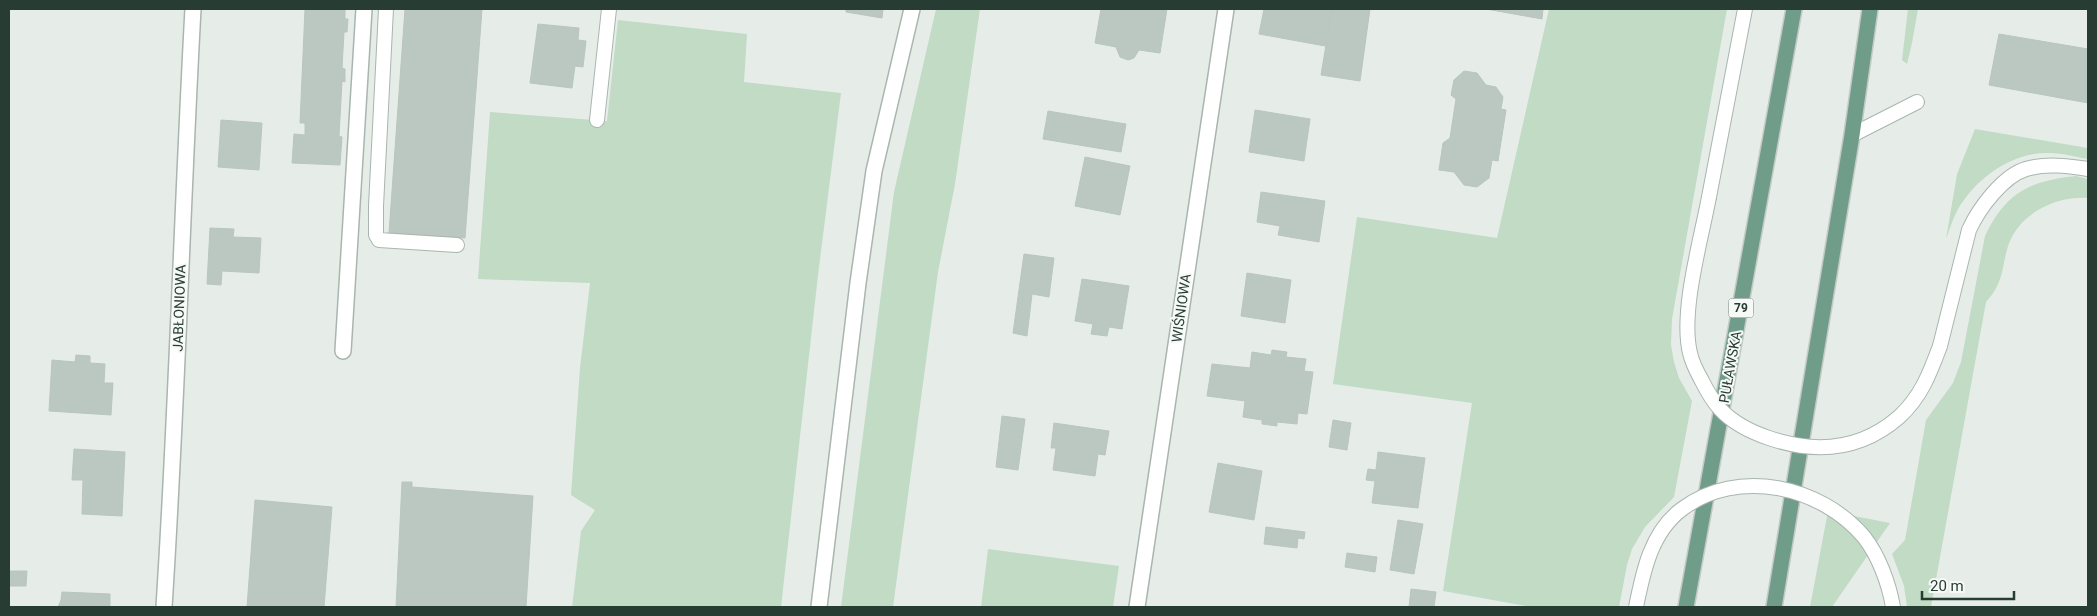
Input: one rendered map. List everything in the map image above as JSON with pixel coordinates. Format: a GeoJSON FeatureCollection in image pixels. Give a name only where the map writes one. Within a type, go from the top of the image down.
{"type":"FeatureCollection","features":[{"type":"Feature","properties":{"kind":"main road","name":"PUŁAWSKA"},"geometry":{"type":"LineString","coordinates":[[1686,607],[1794,9]]}},
{"type":"Feature","properties":{"kind":"main road"},"geometry":{"type":"LineString","coordinates":[[1774,607],[1852,135],[1870,9]]}},
{"type":"Feature","properties":{"kind":"street","name":"JABŁONIOWA"},"geometry":{"type":"LineString","coordinates":[[164,607],[174,457],[183,197],[193,9]]}},
{"type":"Feature","properties":{"kind":"street"},"geometry":{"type":"LineString","coordinates":[[343,351],[364,9]]}},
{"type":"Feature","properties":{"kind":"street"},"geometry":{"type":"LineString","coordinates":[[819,607],[858,283],[874,171],[912,9]]}},
{"type":"Feature","properties":{"kind":"street","name":"WIŚNIOWA"},"geometry":{"type":"LineString","coordinates":[[1136,607],[1226,9]]}},
{"type":"Feature","properties":{"kind":"lane"},"geometry":{"type":"LineString","coordinates":[[386,9],[376,235],[379,240],[458,245]]}},
{"type":"Feature","properties":{"kind":"lane"},"geometry":{"type":"LineString","coordinates":[[597,120],[609,9]]}},
{"type":"Feature","properties":{"kind":"lane"},"geometry":{"type":"LineString","coordinates":[[1745,9],[1689,300],[1686,335],[1690,356],[1709,394],[1720,410],[1738,424],[1758,434],[1792,446],[1819,449],[1847,446],[1868,438],[1898,418],[1914,403],[1924,386],[1940,346],[1969,230],[1974,218],[1992,194],[2013,175],[2024,169],[2037,166],[2067,166],[2088,169]]}},
{"type":"Feature","properties":{"kind":"lane"},"geometry":{"type":"LineString","coordinates":[[1852,135],[1917,102]]}},
{"type":"Feature","properties":{"kind":"lane"},"geometry":{"type":"LineString","coordinates":[[1636,607],[1643,572],[1652,546],[1666,526],[1681,510],[1703,496],[1728,488],[1753,486],[1781,488],[1808,496],[1831,507],[1849,522],[1865,538],[1875,557],[1891,595],[1893,607]]}},
{"type":"Feature","properties":{"kind":"green space"},"geometry":{"type":"Polygon","coordinates":[[[936,9],[980,9],[955,184],[938,272],[893,607],[841,607],[894,192],[936,9]]]}},
{"type":"Feature","properties":{"kind":"green space"},"geometry":{"type":"Polygon","coordinates":[[[1549,9],[1727,9],[1672,319],[1671,345],[1674,362],[1679,378],[1692,401],[1674,497],[1645,527],[1632,549],[1619,607],[1531,607],[1443,591],[1472,403],[1333,384],[1357,217],[1497,238],[1549,9]]]}},
{"type":"Feature","properties":{"kind":"green space"},"geometry":{"type":"Polygon","coordinates":[[[1908,9],[1918,9],[1907,64],[1902,60],[1908,9]]]}},
{"type":"Feature","properties":{"kind":"green space"},"geometry":{"type":"Polygon","coordinates":[[[618,20],[747,34],[744,82],[841,93],[818,275],[781,607],[572,607],[581,531],[595,510],[571,495],[580,368],[590,283],[478,279],[490,112],[607,121],[618,20]]]}},
{"type":"Feature","properties":{"kind":"green space"},"geometry":{"type":"Polygon","coordinates":[[[1975,129],[2088,148],[2088,159],[2059,154],[2038,153],[2013,160],[2001,166],[1980,181],[1964,200],[1946,239],[1957,174],[1975,129]]]}},
{"type":"Feature","properties":{"kind":"green space"},"geometry":{"type":"Polygon","coordinates":[[[2076,176],[2088,179],[2088,198],[2064,200],[2052,204],[2040,209],[2021,224],[2013,234],[2008,246],[1999,282],[1986,302],[1931,607],[1907,607],[1904,586],[1892,554],[1905,540],[1926,420],[1953,383],[1961,362],[1985,236],[2002,209],[2021,191],[2045,181],[2076,176]]]}},
{"type":"Feature","properties":{"kind":"green space"},"geometry":{"type":"Polygon","coordinates":[[[1828,511],[1890,523],[1832,607],[1810,607],[1828,511]]]}},
{"type":"Feature","properties":{"kind":"green space"},"geometry":{"type":"Polygon","coordinates":[[[988,549],[1119,566],[1113,607],[981,607],[988,549]]]}},
{"type":"Feature","properties":{"kind":"building"},"geometry":{"type":"Polygon","coordinates":[[[305,9],[345,9],[345,19],[348,19],[347,32],[344,32],[342,68],[345,69],[345,82],[342,81],[339,136],[342,137],[340,165],[292,163],[294,134],[305,135],[305,123],[300,123],[305,9]]]}},
{"type":"Feature","properties":{"kind":"building"},"geometry":{"type":"Polygon","coordinates":[[[405,9],[482,9],[465,238],[389,233],[405,9]]]}},
{"type":"Feature","properties":{"kind":"building"},"geometry":{"type":"Polygon","coordinates":[[[846,9],[883,9],[882,18],[846,12],[846,9]]]}},
{"type":"Feature","properties":{"kind":"building"},"geometry":{"type":"Polygon","coordinates":[[[1101,9],[1167,9],[1160,53],[1139,50],[1134,58],[1128,60],[1120,57],[1116,47],[1095,43],[1101,9]]]}},
{"type":"Feature","properties":{"kind":"building"},"geometry":{"type":"Polygon","coordinates":[[[1264,9],[1332,9],[1325,46],[1259,34],[1264,9]]]}},
{"type":"Feature","properties":{"kind":"building"},"geometry":{"type":"Polygon","coordinates":[[[1332,9],[1370,9],[1360,81],[1321,75],[1332,9]]]}},
{"type":"Feature","properties":{"kind":"building"},"geometry":{"type":"Polygon","coordinates":[[[1486,9],[1543,9],[1542,19],[1486,9]]]}},
{"type":"Feature","properties":{"kind":"building"},"geometry":{"type":"Polygon","coordinates":[[[538,24],[579,28],[578,40],[586,41],[583,67],[575,66],[572,88],[530,83],[538,24]]]}},
{"type":"Feature","properties":{"kind":"building"},"geometry":{"type":"Polygon","coordinates":[[[1999,34],[2088,49],[2088,103],[1989,85],[1999,34]]]}},
{"type":"Feature","properties":{"kind":"building"},"geometry":{"type":"Polygon","coordinates":[[[1464,71],[1477,73],[1486,85],[1496,87],[1503,97],[1501,109],[1506,110],[1498,161],[1492,160],[1489,178],[1477,187],[1464,185],[1454,172],[1439,170],[1443,143],[1450,138],[1456,99],[1451,95],[1454,80],[1464,71]]]}},
{"type":"Feature","properties":{"kind":"building"},"geometry":{"type":"Polygon","coordinates":[[[1255,110],[1310,119],[1304,161],[1249,152],[1255,110]]]}},
{"type":"Feature","properties":{"kind":"building"},"geometry":{"type":"Polygon","coordinates":[[[1048,111],[1126,124],[1121,152],[1043,139],[1048,111]]]}},
{"type":"Feature","properties":{"kind":"building"},"geometry":{"type":"Polygon","coordinates":[[[221,120],[262,123],[259,170],[218,167],[221,120]]]}},
{"type":"Feature","properties":{"kind":"building"},"geometry":{"type":"Polygon","coordinates":[[[1085,157],[1130,166],[1120,215],[1075,206],[1085,157]]]}},
{"type":"Feature","properties":{"kind":"building"},"geometry":{"type":"Polygon","coordinates":[[[1261,192],[1325,201],[1319,242],[1278,235],[1280,226],[1257,222],[1261,192]]]}},
{"type":"Feature","properties":{"kind":"building"},"geometry":{"type":"Polygon","coordinates":[[[210,228],[234,229],[233,237],[261,238],[259,273],[222,271],[221,285],[207,284],[210,228]]]}},
{"type":"Feature","properties":{"kind":"building"},"geometry":{"type":"Polygon","coordinates":[[[1024,254],[1054,258],[1049,297],[1032,294],[1027,336],[1013,333],[1024,254]]]}},
{"type":"Feature","properties":{"kind":"building"},"geometry":{"type":"Polygon","coordinates":[[[1247,273],[1291,280],[1285,323],[1241,316],[1247,273]]]}},
{"type":"Feature","properties":{"kind":"building"},"geometry":{"type":"Polygon","coordinates":[[[1082,279],[1129,286],[1122,329],[1109,327],[1107,336],[1091,334],[1093,324],[1075,321],[1082,279]]]}},
{"type":"Feature","properties":{"kind":"building"},"geometry":{"type":"Polygon","coordinates":[[[1272,350],[1287,352],[1286,357],[1306,359],[1304,371],[1313,372],[1307,414],[1298,413],[1297,424],[1277,422],[1277,426],[1262,424],[1262,420],[1243,417],[1245,401],[1207,396],[1212,364],[1250,368],[1252,352],[1271,355],[1272,350]]]}},
{"type":"Feature","properties":{"kind":"building"},"geometry":{"type":"Polygon","coordinates":[[[76,355],[90,356],[90,363],[105,364],[104,383],[113,383],[111,415],[49,411],[52,360],[75,362],[76,355]]]}},
{"type":"Feature","properties":{"kind":"building"},"geometry":{"type":"Polygon","coordinates":[[[1002,416],[1025,419],[1018,470],[996,467],[1002,416]]]}},
{"type":"Feature","properties":{"kind":"building"},"geometry":{"type":"Polygon","coordinates":[[[1333,420],[1351,423],[1347,450],[1329,447],[1333,420]]]}},
{"type":"Feature","properties":{"kind":"building"},"geometry":{"type":"Polygon","coordinates":[[[1054,423],[1109,431],[1105,455],[1098,454],[1095,476],[1053,470],[1056,448],[1051,448],[1054,423]]]}},
{"type":"Feature","properties":{"kind":"building"},"geometry":{"type":"Polygon","coordinates":[[[74,449],[125,452],[122,516],[82,514],[83,480],[72,480],[74,449]]]}},
{"type":"Feature","properties":{"kind":"building"},"geometry":{"type":"Polygon","coordinates":[[[1378,452],[1425,458],[1418,508],[1372,503],[1375,481],[1366,480],[1368,469],[1376,470],[1378,452]]]}},
{"type":"Feature","properties":{"kind":"building"},"geometry":{"type":"Polygon","coordinates":[[[1218,463],[1262,471],[1254,520],[1209,512],[1218,463]]]}},
{"type":"Feature","properties":{"kind":"building"},"geometry":{"type":"Polygon","coordinates":[[[402,482],[412,482],[412,487],[533,496],[526,607],[396,607],[402,482]]]}},
{"type":"Feature","properties":{"kind":"building"},"geometry":{"type":"Polygon","coordinates":[[[255,500],[332,507],[324,607],[247,607],[255,500]]]}},
{"type":"Feature","properties":{"kind":"building"},"geometry":{"type":"Polygon","coordinates":[[[1398,520],[1423,524],[1414,574],[1390,570],[1398,520]]]}},
{"type":"Feature","properties":{"kind":"building"},"geometry":{"type":"Polygon","coordinates":[[[1266,527],[1305,532],[1304,539],[1298,538],[1297,548],[1264,544],[1266,527]]]}},
{"type":"Feature","properties":{"kind":"building"},"geometry":{"type":"Polygon","coordinates":[[[1347,553],[1377,557],[1375,572],[1345,567],[1347,553]]]}},
{"type":"Feature","properties":{"kind":"building"},"geometry":{"type":"Polygon","coordinates":[[[9,571],[27,571],[26,586],[9,586],[9,571]]]}},
{"type":"Feature","properties":{"kind":"building"},"geometry":{"type":"Polygon","coordinates":[[[1411,589],[1436,592],[1434,607],[1409,607],[1411,589]]]}},
{"type":"Feature","properties":{"kind":"building"},"geometry":{"type":"Polygon","coordinates":[[[62,592],[110,594],[110,607],[58,607],[62,592]]]}}]}
